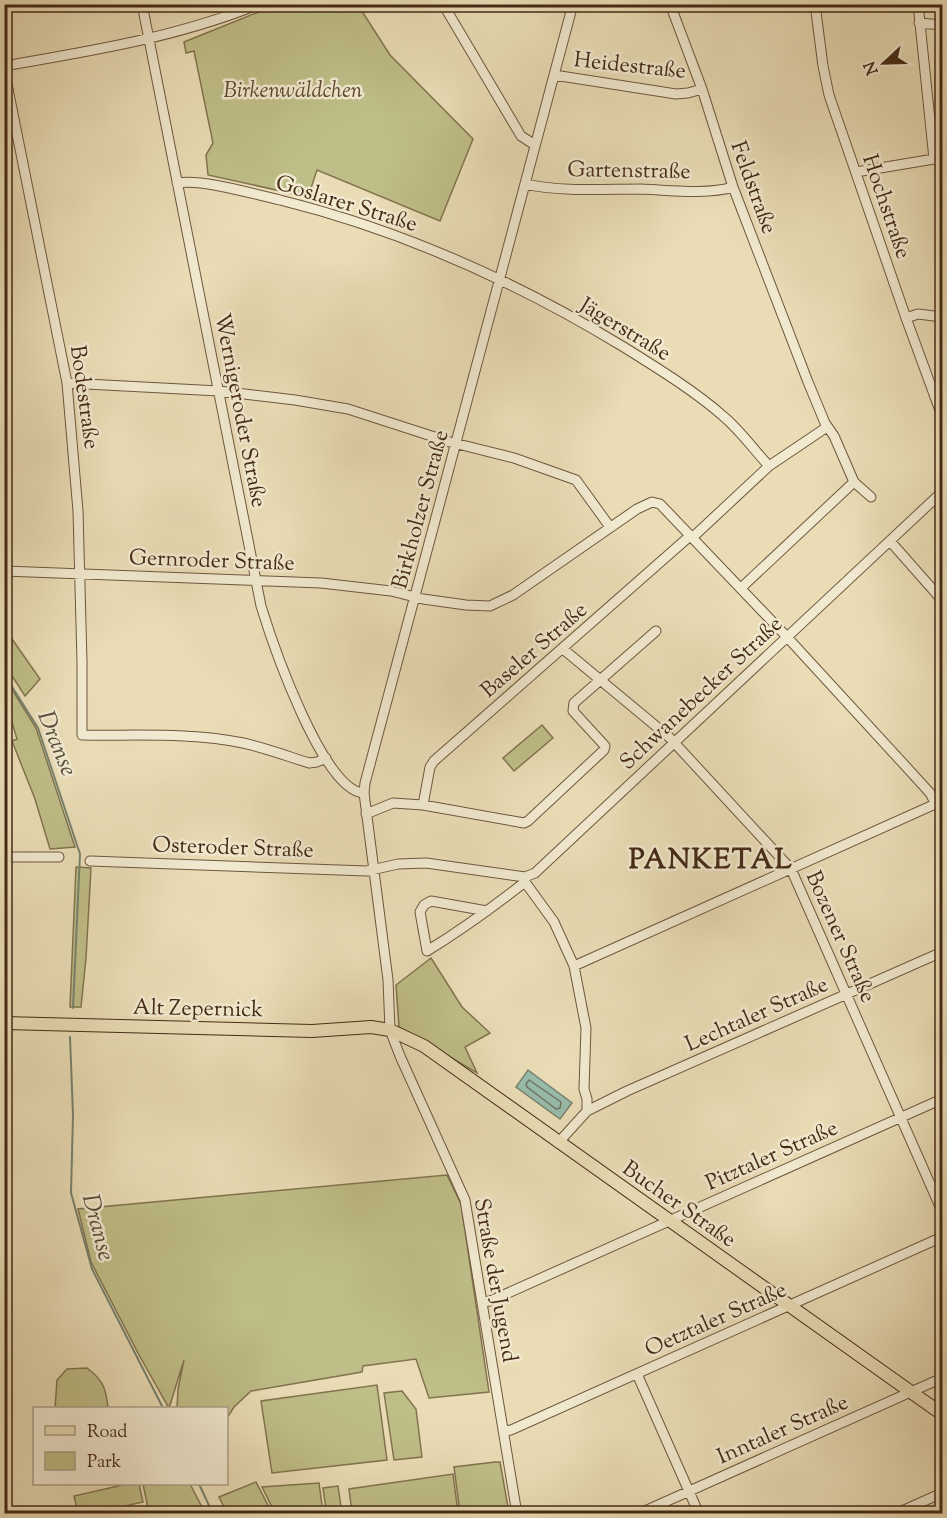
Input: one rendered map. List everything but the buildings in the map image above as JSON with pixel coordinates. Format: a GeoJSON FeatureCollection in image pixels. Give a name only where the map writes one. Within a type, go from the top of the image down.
{"type":"FeatureCollection","features":[{"type":"Feature","properties":{"kind":"main road","name":"Alt Zepernick"},"geometry":{"type":"LineString","coordinates":[[4,1023],[319,1031],[371,1027],[390,1030]]}},
{"type":"Feature","properties":{"kind":"main road","name":"Bucher Straße"},"geometry":{"type":"LineString","coordinates":[[390,1030],[424,1046],[942,1414]]}},
{"type":"Feature","properties":{"kind":"street","name":"Wernigeroder Straße"},"geometry":{"type":"LineString","coordinates":[[142,4],[263,614],[301,714],[326,758],[349,788],[355,793],[364,793]]}},
{"type":"Feature","properties":{"kind":"street"},"geometry":{"type":"LineString","coordinates":[[4,67],[148,39],[202,25],[259,4]]}},
{"type":"Feature","properties":{"kind":"street"},"geometry":{"type":"LineString","coordinates":[[443,4],[521,136],[535,145]]}},
{"type":"Feature","properties":{"kind":"street","name":"Birkholzer Straße"},"geometry":{"type":"LineString","coordinates":[[390,1030],[388,980],[366,814],[365,783],[573,4]]}},
{"type":"Feature","properties":{"kind":"street","name":"Feldstraße"},"geometry":{"type":"LineString","coordinates":[[670,4],[702,89],[733,187],[806,379],[854,482]]}},
{"type":"Feature","properties":{"kind":"street","name":"Hochstraße"},"geometry":{"type":"LineString","coordinates":[[815,4],[829,95],[942,416]]}},
{"type":"Feature","properties":{"kind":"street"},"geometry":{"type":"LineString","coordinates":[[856,172],[938,160],[918,4]]}},
{"type":"Feature","properties":{"kind":"street"},"geometry":{"type":"LineString","coordinates":[[920,23],[942,25]]}},
{"type":"Feature","properties":{"kind":"street","name":"Bodestraße"},"geometry":{"type":"LineString","coordinates":[[4,67],[67,383],[77,481],[82,735],[162,736],[218,740],[246,744],[309,763],[326,758]]}},
{"type":"Feature","properties":{"kind":"street","name":"Heidestraße"},"geometry":{"type":"LineString","coordinates":[[554,75],[676,93],[688,93],[702,89]]}},
{"type":"Feature","properties":{"kind":"street","name":"Goslarer Straße"},"geometry":{"type":"LineString","coordinates":[[177,183],[207,185],[244,192],[347,219],[408,240],[500,279]]}},
{"type":"Feature","properties":{"kind":"street","name":"Gartenstraße"},"geometry":{"type":"LineString","coordinates":[[525,184],[567,188],[722,190],[733,187]]}},
{"type":"Feature","properties":{"kind":"street","name":"Jägerstraße"},"geometry":{"type":"LineString","coordinates":[[500,279],[642,358],[724,416],[769,466]]}},
{"type":"Feature","properties":{"kind":"street"},"geometry":{"type":"LineString","coordinates":[[906,318],[918,314],[942,317]]}},
{"type":"Feature","properties":{"kind":"street"},"geometry":{"type":"LineString","coordinates":[[67,383],[219,391],[296,399],[348,409],[456,443],[514,458],[576,480],[610,527]]}},
{"type":"Feature","properties":{"kind":"street","name":"Baseler Straße"},"geometry":{"type":"LineString","coordinates":[[423,805],[430,767],[434,761],[769,466],[827,427]]}},
{"type":"Feature","properties":{"kind":"street"},"geometry":{"type":"LineString","coordinates":[[741,588],[854,482],[872,497]]}},
{"type":"Feature","properties":{"kind":"street","name":"Schwanebecker Straße"},"geometry":{"type":"LineString","coordinates":[[487,911],[430,902],[424,905],[420,912],[427,951],[466,927],[487,911],[525,880],[535,873],[940,495]]}},
{"type":"Feature","properties":{"kind":"street","name":"Gernroder Straße"},"geometry":{"type":"LineString","coordinates":[[4,571],[340,585],[482,606],[498,604],[610,527],[652,502],[668,510],[692,536]]}},
{"type":"Feature","properties":{"kind":"street"},"geometry":{"type":"LineString","coordinates":[[574,966],[939,803],[692,536]]}},
{"type":"Feature","properties":{"kind":"street"},"geometry":{"type":"LineString","coordinates":[[890,541],[942,600]]}},
{"type":"Feature","properties":{"kind":"street"},"geometry":{"type":"LineString","coordinates":[[366,814],[393,803],[423,805],[524,823],[528,821],[604,750],[604,746],[572,707],[580,696],[656,631]]}},
{"type":"Feature","properties":{"kind":"street","name":"Bozener Straße"},"geometry":{"type":"LineString","coordinates":[[563,648],[674,743],[791,869],[942,1211]]}},
{"type":"Feature","properties":{"kind":"street"},"geometry":{"type":"LineString","coordinates":[[4,857],[59,857]]}},
{"type":"Feature","properties":{"kind":"street","name":"Osteroder Straße"},"geometry":{"type":"LineString","coordinates":[[90,861],[374,870],[398,864],[426,863],[525,880]]}},
{"type":"Feature","properties":{"kind":"street"},"geometry":{"type":"LineString","coordinates":[[525,880],[554,922],[574,966],[586,1028],[584,1089],[587,1112]]}},
{"type":"Feature","properties":{"kind":"street","name":"Lechtaler Straße"},"geometry":{"type":"LineString","coordinates":[[558,1143],[587,1112],[627,1091],[942,952]]}},
{"type":"Feature","properties":{"kind":"street","name":"Straße der Jugend"},"geometry":{"type":"LineString","coordinates":[[390,1030],[399,1056],[465,1200],[516,1514]]}},
{"type":"Feature","properties":{"kind":"street","name":"Pitztaler Straße"},"geometry":{"type":"LineString","coordinates":[[483,1302],[942,1099]]}},
{"type":"Feature","properties":{"kind":"street","name":"Oetztaler Straße"},"geometry":{"type":"LineString","coordinates":[[503,1431],[511,1430],[942,1237]]}},
{"type":"Feature","properties":{"kind":"street"},"geometry":{"type":"LineString","coordinates":[[637,1374],[699,1514]]}},
{"type":"Feature","properties":{"kind":"street","name":"Inntaler Straße"},"geometry":{"type":"LineString","coordinates":[[638,1514],[942,1378]]}},
{"type":"Feature","properties":{"kind":"street"},"geometry":{"type":"LineString","coordinates":[[895,1514],[942,1493]]}},
{"type":"Feature","properties":{"kind":"green space","name":"Birkenwäldchen"},"geometry":{"type":"Polygon","coordinates":[[[276,5],[358,5],[390,55],[473,139],[440,221],[317,170],[308,197],[208,175],[206,155],[213,143],[194,51],[186,53],[184,42],[276,5]]]}},
{"type":"Feature","properties":{"kind":"green space"},"geometry":{"type":"Polygon","coordinates":[[[5,629],[40,679],[25,696],[5,665],[5,629]]]}},
{"type":"Feature","properties":{"kind":"green space"},"geometry":{"type":"Polygon","coordinates":[[[5,678],[36,728],[75,847],[50,849],[35,799],[12,741],[17,739],[11,719],[5,720],[5,678]]]}},
{"type":"Feature","properties":{"kind":"green space"},"geometry":{"type":"Polygon","coordinates":[[[542,725],[553,738],[514,771],[503,758],[542,725]]]}},
{"type":"Feature","properties":{"kind":"green space"},"geometry":{"type":"Polygon","coordinates":[[[76,867],[91,868],[81,1007],[70,1007],[76,867]]]}},
{"type":"Feature","properties":{"kind":"green space"},"geometry":{"type":"Polygon","coordinates":[[[431,958],[462,1007],[490,1033],[465,1047],[477,1073],[399,1027],[396,985],[431,958]]]}},
{"type":"Feature","properties":{"kind":"green space"},"geometry":{"type":"Polygon","coordinates":[[[447,1175],[461,1204],[489,1392],[429,1398],[416,1359],[363,1366],[362,1372],[251,1391],[234,1407],[228,1416],[228,1407],[177,1407],[184,1360],[168,1407],[91,1262],[78,1209],[447,1175]]]}},
{"type":"Feature","properties":{"kind":"green space"},"geometry":{"type":"Polygon","coordinates":[[[87,1368],[97,1376],[103,1385],[108,1407],[55,1407],[57,1380],[67,1369],[87,1368]]]}},
{"type":"Feature","properties":{"kind":"green space"},"geometry":{"type":"Polygon","coordinates":[[[377,1385],[387,1460],[272,1473],[261,1401],[377,1385]]]}},
{"type":"Feature","properties":{"kind":"green space"},"geometry":{"type":"Polygon","coordinates":[[[402,1391],[416,1409],[422,1457],[394,1460],[384,1393],[402,1391]]]}},
{"type":"Feature","properties":{"kind":"green space"},"geometry":{"type":"Polygon","coordinates":[[[500,1462],[509,1513],[460,1513],[454,1467],[500,1462]]]}},
{"type":"Feature","properties":{"kind":"green space"},"geometry":{"type":"Polygon","coordinates":[[[453,1474],[458,1513],[352,1513],[349,1489],[453,1474]]]}},
{"type":"Feature","properties":{"kind":"green space"},"geometry":{"type":"Polygon","coordinates":[[[256,1482],[272,1513],[227,1513],[219,1497],[256,1482]]]}},
{"type":"Feature","properties":{"kind":"green space"},"geometry":{"type":"Polygon","coordinates":[[[319,1483],[323,1513],[275,1513],[262,1487],[319,1483]]]}},
{"type":"Feature","properties":{"kind":"green space"},"geometry":{"type":"Polygon","coordinates":[[[123,1485],[139,1485],[143,1502],[94,1513],[78,1513],[74,1496],[123,1485]]]}},
{"type":"Feature","properties":{"kind":"green space"},"geometry":{"type":"Polygon","coordinates":[[[143,1485],[191,1485],[205,1513],[126,1513],[148,1508],[143,1485]]]}},
{"type":"Feature","properties":{"kind":"green space"},"geometry":{"type":"Polygon","coordinates":[[[338,1486],[341,1507],[326,1509],[323,1488],[338,1486]]]}},
{"type":"Feature","properties":{"kind":"water"},"geometry":{"type":"Polygon","coordinates":[[[528,1070],[572,1103],[560,1119],[516,1087],[528,1070]]]}},
{"type":"Feature","properties":{"kind":"waterway","name":"Dranse"},"geometry":{"type":"LineString","coordinates":[[4,674],[38,728],[80,854],[73,1008]]}},
{"type":"Feature","properties":{"kind":"waterway","name":"Dranse"},"geometry":{"type":"LineString","coordinates":[[70,1037],[73,1115],[71,1193],[92,1269],[162,1407]]}},
{"type":"Feature","properties":{"kind":"waterway","name":"Dranse"},"geometry":{"type":"LineString","coordinates":[[199,1485],[213,1514]]}},
{"type":"Feature","properties":{"kind":"district","name":"PANKETAL"},"geometry":{"type":"Point","coordinates":[711,858]}}]}
